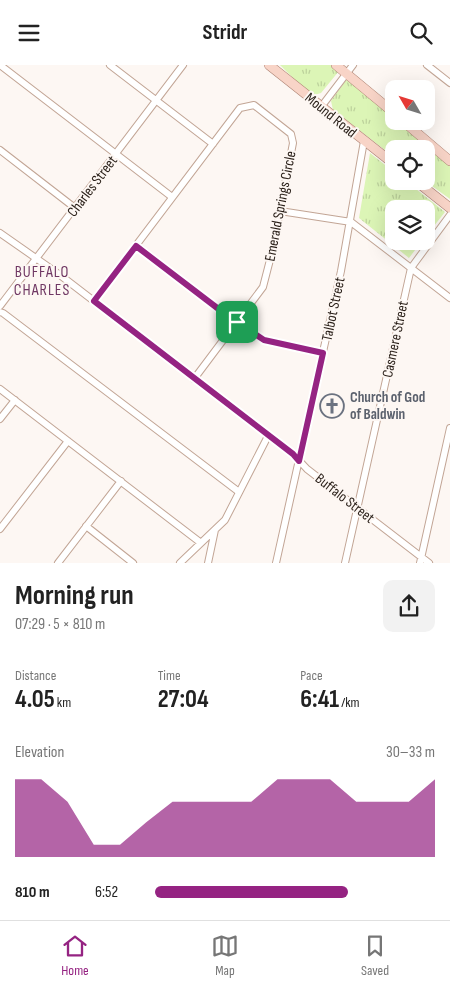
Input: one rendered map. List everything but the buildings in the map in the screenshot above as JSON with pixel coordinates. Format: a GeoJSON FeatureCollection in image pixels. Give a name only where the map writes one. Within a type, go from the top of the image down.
{"type":"FeatureCollection","features":[{"type":"Feature","properties":{"kind":"main road","name":"Mound Road"},"geometry":{"type":"LineString","coordinates":[[269,65],[385,157]]}},
{"type":"Feature","properties":{"kind":"main road"},"geometry":{"type":"LineString","coordinates":[[336,65],[385,105]]}},
{"type":"Feature","properties":{"kind":"main road"},"geometry":{"type":"LineString","coordinates":[[414,130],[450,161]]}},
{"type":"Feature","properties":{"kind":"main road"},"geometry":{"type":"LineString","coordinates":[[427,190],[450,208]]}},
{"type":"Feature","properties":{"kind":"street"},"geometry":{"type":"LineString","coordinates":[[0,65],[172,197]]}},
{"type":"Feature","properties":{"kind":"street"},"geometry":{"type":"LineString","coordinates":[[110,65],[212,144]]}},
{"type":"Feature","properties":{"kind":"street","name":"Charles Street"},"geometry":{"type":"LineString","coordinates":[[0,306],[183,65]]}},
{"type":"Feature","properties":{"kind":"street"},"geometry":{"type":"LineString","coordinates":[[320,107],[354,65]]}},
{"type":"Feature","properties":{"kind":"street"},"geometry":{"type":"LineString","coordinates":[[427,65],[450,83]]}},
{"type":"Feature","properties":{"kind":"street","name":"Emerald Springs Circle"},"geometry":{"type":"LineString","coordinates":[[94,301],[240,109],[248,105],[254,105],[291,134],[293,143],[272,252],[263,287],[194,379]]}},
{"type":"Feature","properties":{"kind":"street","name":"Talbot Street"},"geometry":{"type":"LineString","coordinates":[[276,563],[351,221],[364,141]]}},
{"type":"Feature","properties":{"kind":"street"},"geometry":{"type":"LineString","coordinates":[[0,149],[74,209]]}},
{"type":"Feature","properties":{"kind":"street"},"geometry":{"type":"LineString","coordinates":[[280,211],[351,221],[450,299]]}},
{"type":"Feature","properties":{"kind":"street","name":"Casmere Street"},"geometry":{"type":"LineString","coordinates":[[345,563],[411,268],[450,215]]}},
{"type":"Feature","properties":{"kind":"street","name":"Buffalo Street"},"geometry":{"type":"LineString","coordinates":[[0,233],[94,301],[268,436],[420,559],[429,563]]}},
{"type":"Feature","properties":{"kind":"street"},"geometry":{"type":"LineString","coordinates":[[136,246],[264,340],[323,353]]}},
{"type":"Feature","properties":{"kind":"street"},"geometry":{"type":"LineString","coordinates":[[0,313],[4,313],[239,493]]}},
{"type":"Feature","properties":{"kind":"street"},"geometry":{"type":"LineString","coordinates":[[0,389],[201,543]]}},
{"type":"Feature","properties":{"kind":"street"},"geometry":{"type":"LineString","coordinates":[[0,419],[15,400]]}},
{"type":"Feature","properties":{"kind":"street"},"geometry":{"type":"LineString","coordinates":[[420,559],[450,428]]}},
{"type":"Feature","properties":{"kind":"street"},"geometry":{"type":"LineString","coordinates":[[180,563],[228,515],[268,436]]}},
{"type":"Feature","properties":{"kind":"street"},"geometry":{"type":"LineString","coordinates":[[0,529],[68,441]]}},
{"type":"Feature","properties":{"kind":"street"},"geometry":{"type":"LineString","coordinates":[[58,563],[121,481]]}},
{"type":"Feature","properties":{"kind":"street"},"geometry":{"type":"LineString","coordinates":[[86,526],[133,563]]}},
{"type":"Feature","properties":{"kind":"street"},"geometry":{"type":"LineString","coordinates":[[208,563],[216,529]]}},
{"type":"Feature","properties":{"kind":"green space"},"geometry":{"type":"Polygon","coordinates":[[[280,65],[332,65],[339,71],[321,93],[314,95],[303,88],[280,65]]]}},
{"type":"Feature","properties":{"kind":"green space"},"geometry":{"type":"Polygon","coordinates":[[[346,80],[385,111],[385,130],[409,130],[420,140],[385,140],[385,150],[333,110],[331,101],[346,80]]]}},
{"type":"Feature","properties":{"kind":"green space"},"geometry":{"type":"Polygon","coordinates":[[[435,152],[450,165],[450,199],[435,188],[435,152]]]}},
{"type":"Feature","properties":{"kind":"green space"},"geometry":{"type":"Polygon","coordinates":[[[370,153],[385,165],[385,190],[417,190],[430,200],[385,200],[385,239],[359,218],[370,153]]]}},
{"type":"Feature","properties":{"kind":"green space"},"geometry":{"type":"Polygon","coordinates":[[[435,204],[445,212],[435,225],[435,204]]]}},
{"type":"Feature","properties":{"kind":"green space"},"geometry":{"type":"Polygon","coordinates":[[[399,250],[415,250],[409,258],[399,250]]]}},
{"type":"Feature","properties":{"kind":"place","name":"Church of God of Baldwin"},"geometry":{"type":"Point","coordinates":[332,406]}},
{"type":"Feature","properties":{"kind":"district","name":"BUFFALO CHARLES"},"geometry":{"type":"Point","coordinates":[42,280]}},
{"type":"Feature","properties":{"kind":"route"},"geometry":{"type":"LineString","coordinates":[[136,246],[237,322],[264,340],[323,353],[299,461],[293,454],[94,301],[136,246]]}}]}
